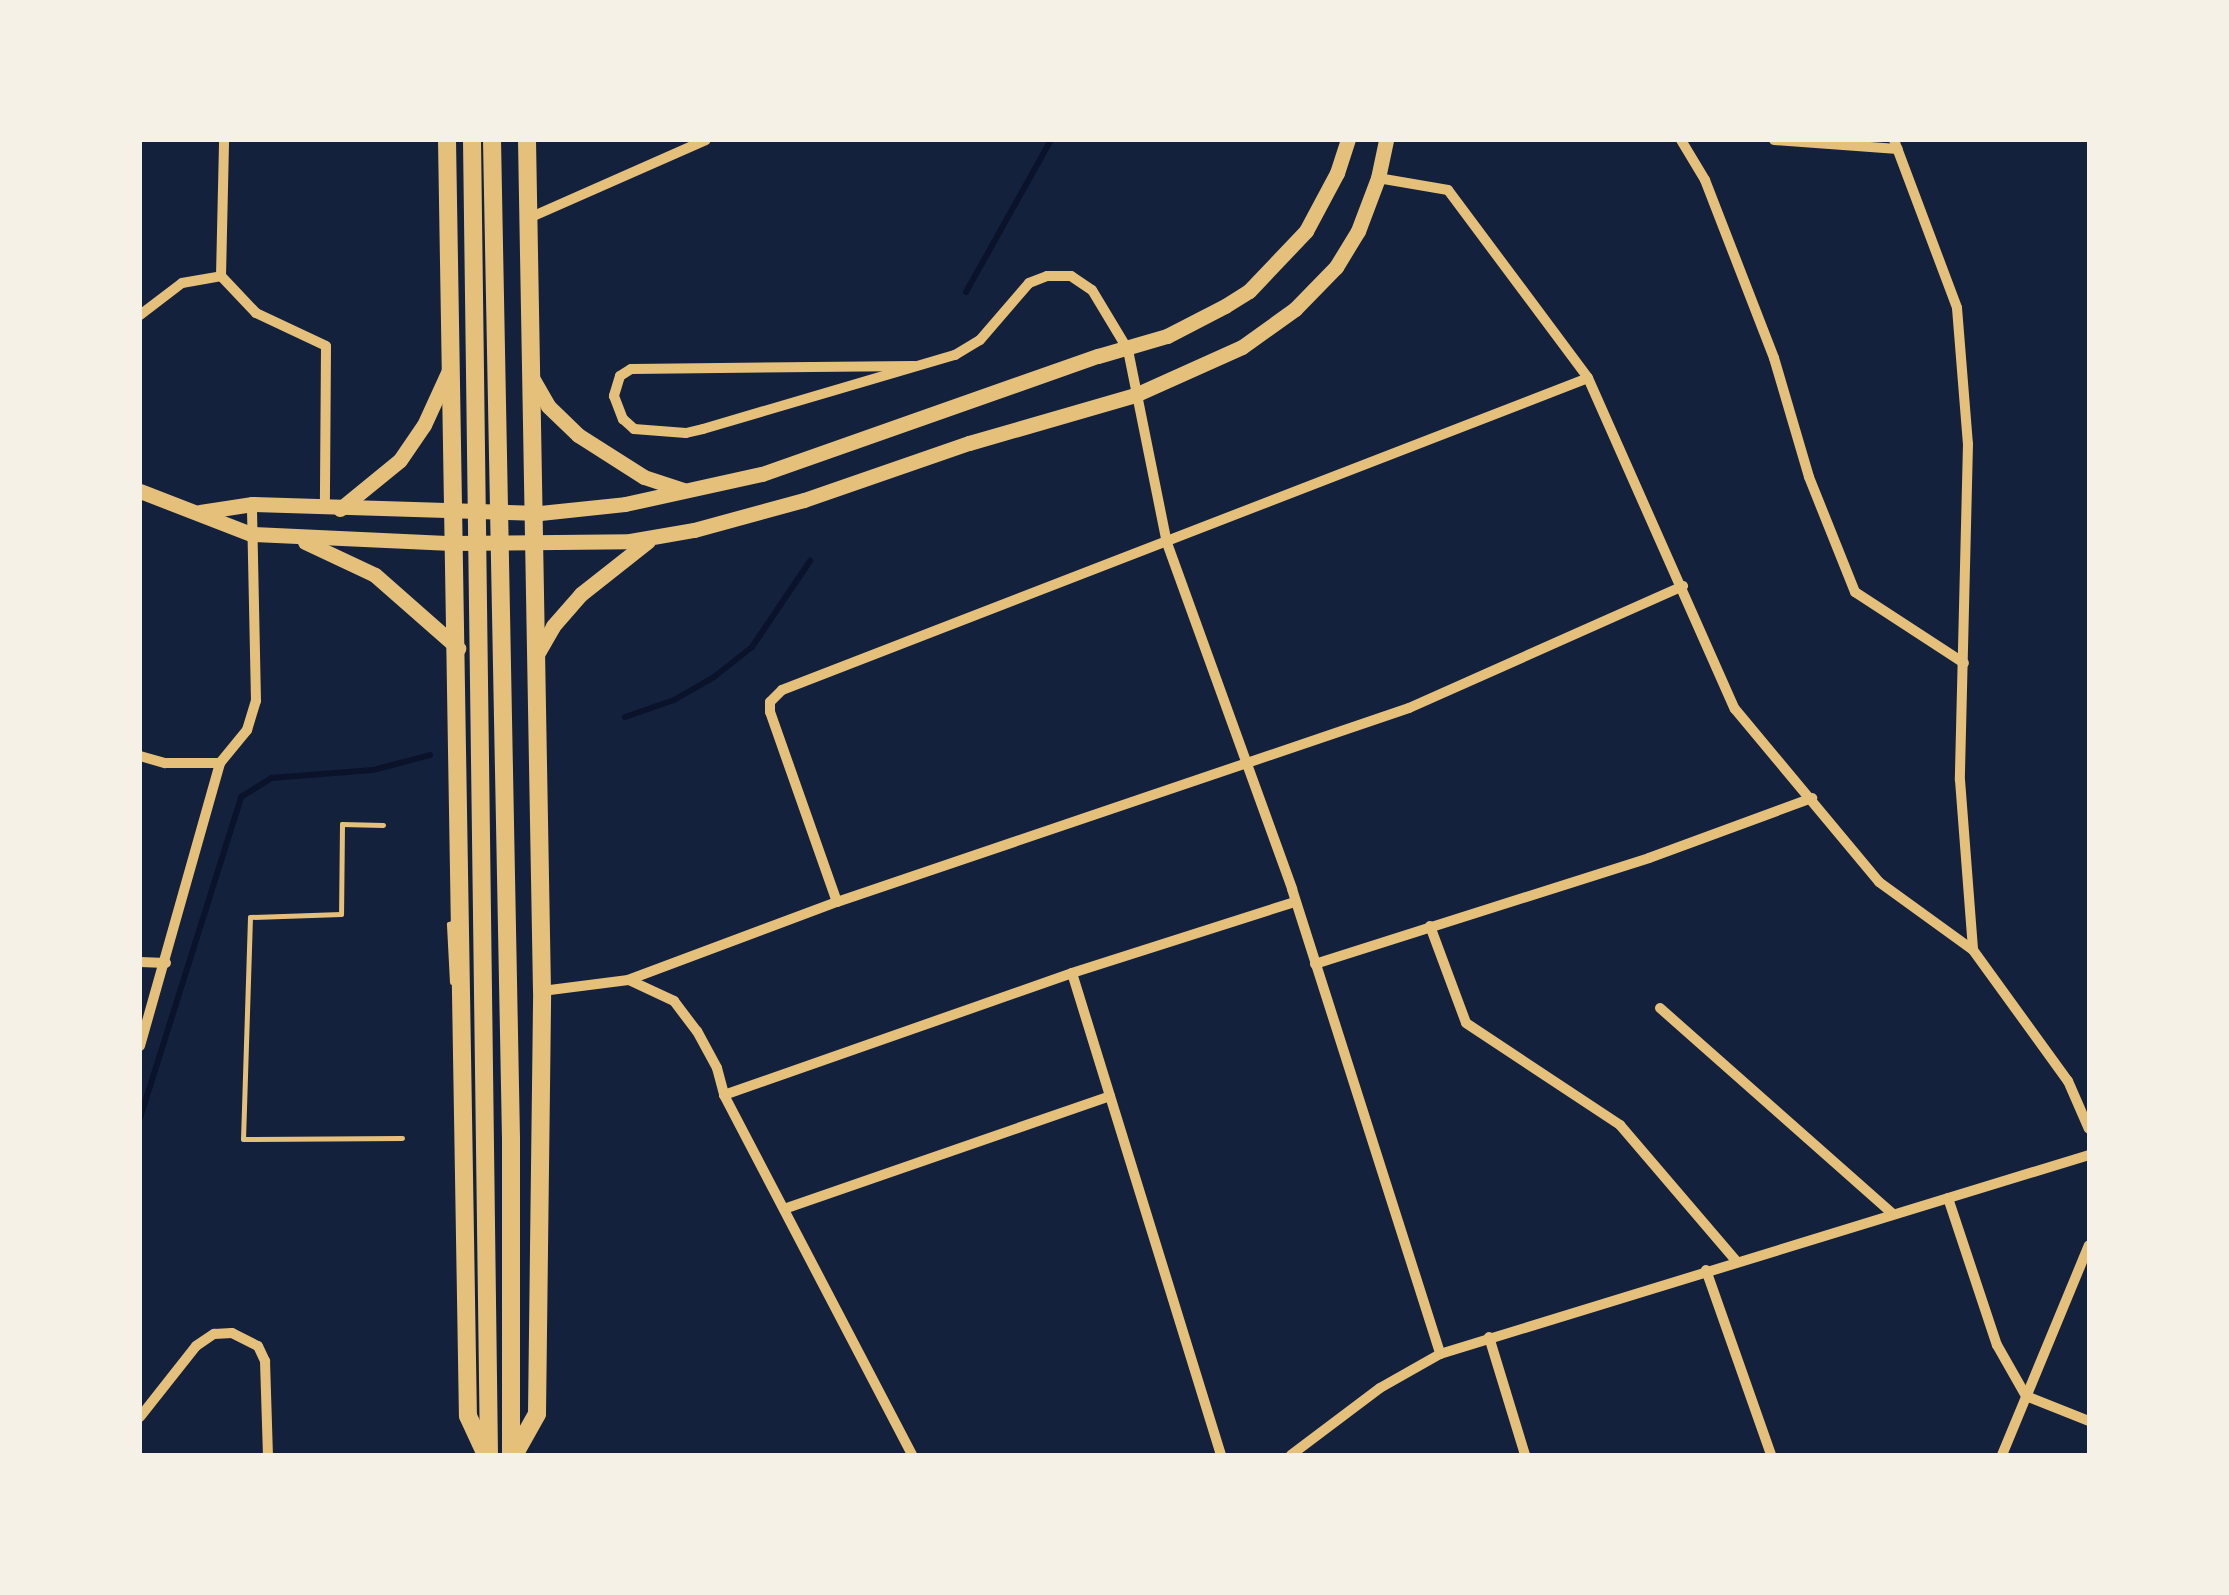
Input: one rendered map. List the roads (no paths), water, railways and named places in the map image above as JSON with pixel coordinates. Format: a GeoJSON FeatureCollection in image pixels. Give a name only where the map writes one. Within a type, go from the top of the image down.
{"type":"FeatureCollection","features":[{"type":"Feature","properties":{"kind":"main road"},"geometry":{"type":"LineString","coordinates":[[447,140],[452,362],[449,512],[457,543],[468,1416],[488,1455]]}},
{"type":"Feature","properties":{"kind":"main road"},"geometry":{"type":"LineString","coordinates":[[472,140],[486,997],[488,1455]]}},
{"type":"Feature","properties":{"kind":"main road"},"geometry":{"type":"LineString","coordinates":[[492,140],[513,1455]]}},
{"type":"Feature","properties":{"kind":"main road"},"geometry":{"type":"LineString","coordinates":[[513,1455],[537,1414],[542,991],[531,542],[527,140]]}},
{"type":"Feature","properties":{"kind":"main road"},"geometry":{"type":"LineString","coordinates":[[196,512],[252,504],[532,512],[626,504],[762,474],[1190,326],[1249,291],[1306,231],[1337,172],[1348,140]]}},
{"type":"Feature","properties":{"kind":"main road"},"geometry":{"type":"LineString","coordinates":[[140,491],[251,534],[457,543],[653,537],[804,500],[969,443],[1135,395],[1242,347],[1295,308],[1336,266],[1358,230],[1378,178],[1386,140]]}},
{"type":"Feature","properties":{"kind":"main road"},"geometry":{"type":"LineString","coordinates":[[333,509],[400,460],[424,425],[452,362]]}},
{"type":"Feature","properties":{"kind":"main road"},"geometry":{"type":"LineString","coordinates":[[530,374],[548,406],[578,435],[644,478],[683,490]]}},
{"type":"Feature","properties":{"kind":"main road"},"geometry":{"type":"LineString","coordinates":[[292,537],[375,575],[458,648]]}},
{"type":"Feature","properties":{"kind":"main road"},"geometry":{"type":"LineString","coordinates":[[534,660],[554,626],[582,594],[653,537]]}},
{"type":"Feature","properties":{"kind":"street"},"geometry":{"type":"LineString","coordinates":[[224,140],[221,276],[256,312],[326,346],[333,509]]}},
{"type":"Feature","properties":{"kind":"street"},"geometry":{"type":"LineString","coordinates":[[528,218],[706,140]]}},
{"type":"Feature","properties":{"kind":"street"},"geometry":{"type":"LineString","coordinates":[[1681,140],[1705,180],[1774,358],[1809,477],[1855,592],[1964,664]]}},
{"type":"Feature","properties":{"kind":"street"},"geometry":{"type":"LineString","coordinates":[[1774,140],[1896,144],[1958,308],[1968,444],[1960,780],[1973,950]]}},
{"type":"Feature","properties":{"kind":"street"},"geometry":{"type":"LineString","coordinates":[[1378,178],[1448,190],[1588,378],[1735,709],[1879,882],[1973,950],[2068,1081],[2089,1129]]}},
{"type":"Feature","properties":{"kind":"street"},"geometry":{"type":"LineString","coordinates":[[140,315],[182,283],[221,276]]}},
{"type":"Feature","properties":{"kind":"street"},"geometry":{"type":"LineString","coordinates":[[914,366],[631,370],[620,376],[614,396],[623,420],[634,429],[686,432],[955,355],[980,340],[1029,284],[1047,276],[1071,276],[1092,290],[1128,350],[1166,542],[1315,964],[1440,1354]]}},
{"type":"Feature","properties":{"kind":"street"},"geometry":{"type":"LineString","coordinates":[[838,902],[770,712],[775,695],[1588,378]]}},
{"type":"Feature","properties":{"kind":"street"},"geometry":{"type":"LineString","coordinates":[[140,1046],[220,763],[247,730],[256,700],[252,504]]}},
{"type":"Feature","properties":{"kind":"street"},"geometry":{"type":"LineString","coordinates":[[542,991],[628,980],[838,902],[1409,708],[1683,586]]}},
{"type":"Feature","properties":{"kind":"street"},"geometry":{"type":"LineString","coordinates":[[140,756],[165,763],[220,763]]}},
{"type":"Feature","properties":{"kind":"street"},"geometry":{"type":"LineString","coordinates":[[1315,964],[1650,858],[1812,798]]}},
{"type":"Feature","properties":{"kind":"street"},"geometry":{"type":"LineString","coordinates":[[724,1095],[1072,973],[1294,902]]}},
{"type":"Feature","properties":{"kind":"street"},"geometry":{"type":"LineString","coordinates":[[1430,926],[1466,1023],[1620,1125],[1736,1261]]}},
{"type":"Feature","properties":{"kind":"street"},"geometry":{"type":"LineString","coordinates":[[140,962],[166,963]]}},
{"type":"Feature","properties":{"kind":"street"},"geometry":{"type":"LineString","coordinates":[[1072,973],[1220,1455]]}},
{"type":"Feature","properties":{"kind":"street"},"geometry":{"type":"LineString","coordinates":[[628,980],[674,1000],[698,1031],[717,1068],[724,1095],[912,1455]]}},
{"type":"Feature","properties":{"kind":"street"},"geometry":{"type":"LineString","coordinates":[[1660,1008],[1892,1214]]}},
{"type":"Feature","properties":{"kind":"street"},"geometry":{"type":"LineString","coordinates":[[784,1209],[1110,1096]]}},
{"type":"Feature","properties":{"kind":"street"},"geometry":{"type":"LineString","coordinates":[[1291,1455],[1380,1388],[1440,1354],[2089,1155]]}},
{"type":"Feature","properties":{"kind":"street"},"geometry":{"type":"LineString","coordinates":[[1948,1198],[1997,1345],[2026,1396],[2089,1421]]}},
{"type":"Feature","properties":{"kind":"street"},"geometry":{"type":"LineString","coordinates":[[2002,1455],[2089,1244]]}},
{"type":"Feature","properties":{"kind":"street"},"geometry":{"type":"LineString","coordinates":[[1706,1270],[1772,1455]]}},
{"type":"Feature","properties":{"kind":"street"},"geometry":{"type":"LineString","coordinates":[[140,1417],[196,1346],[214,1334],[232,1333],[258,1346],[264,1361],[268,1455]]}},
{"type":"Feature","properties":{"kind":"street"},"geometry":{"type":"LineString","coordinates":[[1489,1337],[1525,1455]]}},
{"type":"Feature","properties":{"kind":"lane"},"geometry":{"type":"LineString","coordinates":[[384,825],[342,824],[342,914],[250,917],[243,1138],[402,1138]]}},
{"type":"Feature","properties":{"kind":"lane"},"geometry":{"type":"LineString","coordinates":[[453,1003],[449,924],[462,918]]}},
{"type":"Feature","properties":{"kind":"waterway"},"geometry":{"type":"LineString","coordinates":[[966,292],[1051,140]]}},
{"type":"Feature","properties":{"kind":"waterway"},"geometry":{"type":"LineString","coordinates":[[625,717],[674,700],[714,677],[752,647],[810,561]]}},
{"type":"Feature","properties":{"kind":"waterway"},"geometry":{"type":"LineString","coordinates":[[140,1118],[241,797],[271,778],[373,770],[430,755]]}}]}
